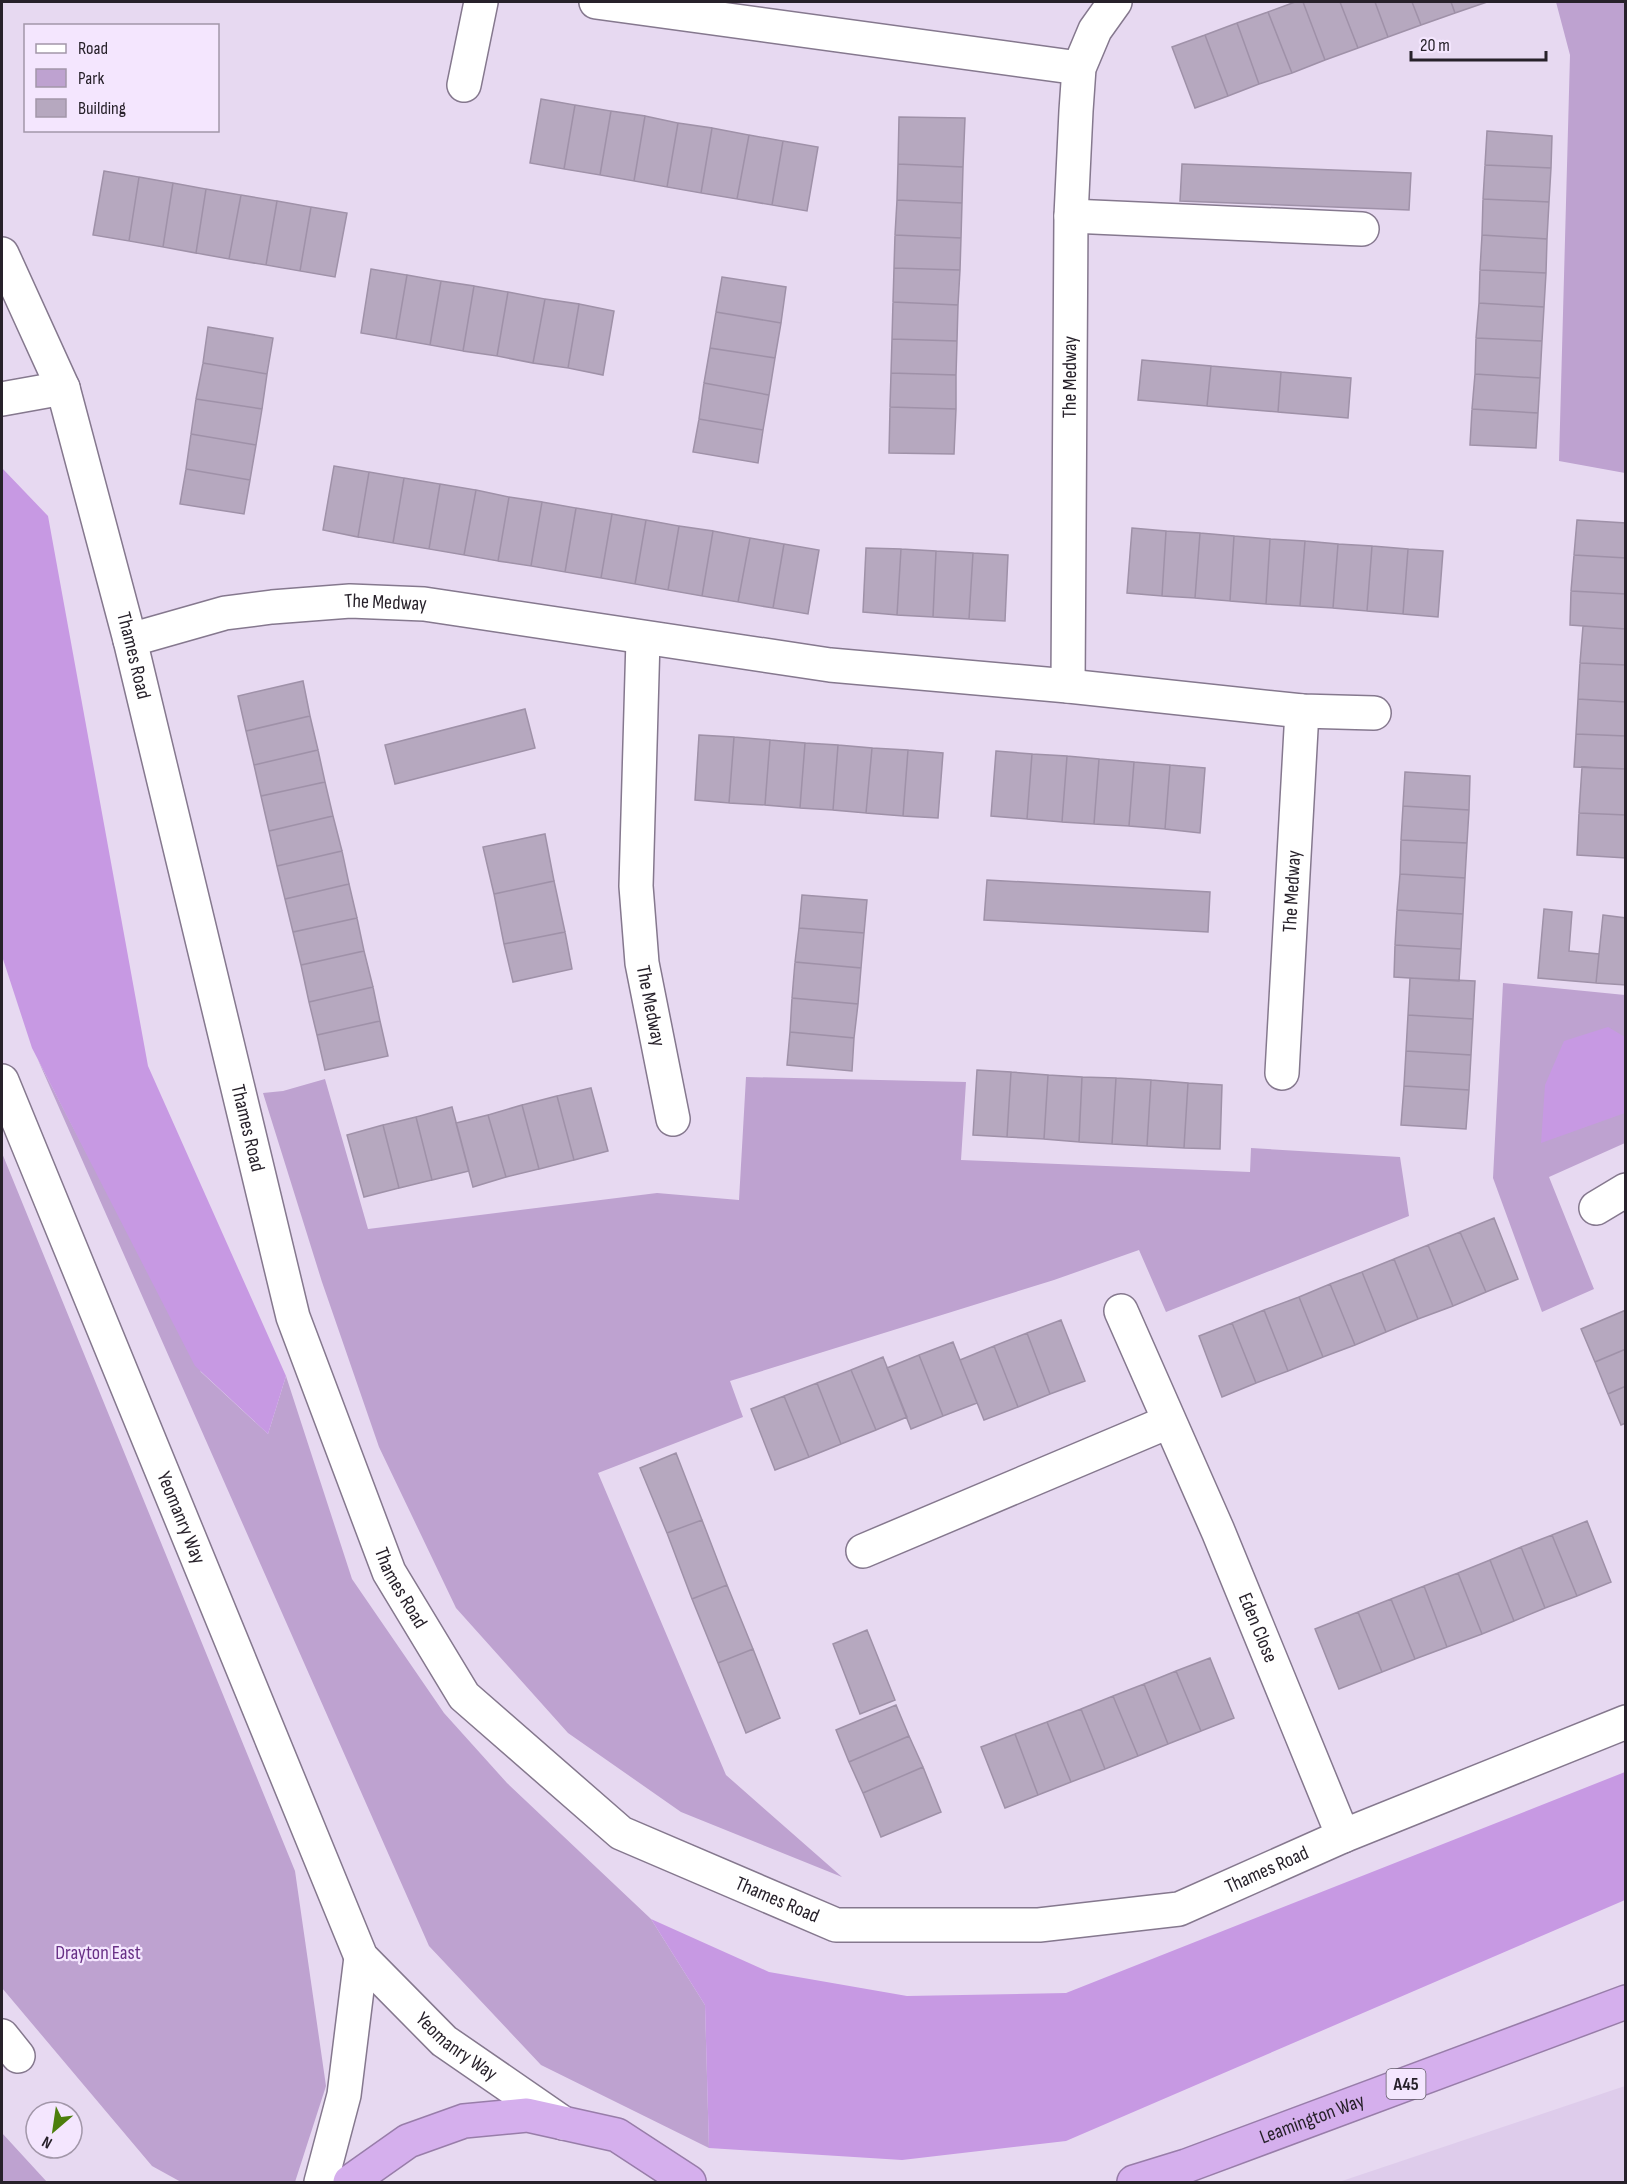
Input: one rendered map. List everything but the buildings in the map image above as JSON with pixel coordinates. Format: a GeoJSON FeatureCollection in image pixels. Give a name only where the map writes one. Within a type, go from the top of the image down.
{"type":"FeatureCollection","features":[{"type":"Feature","properties":{"kind":"highway","name":"Leamington Way"},"geometry":{"type":"LineString","coordinates":[[1134,2182],[1186,2166],[1626,2002]]}},
{"type":"Feature","properties":{"kind":"highway"},"geometry":{"type":"LineString","coordinates":[[350,2182],[408,2140],[464,2121],[527,2115],[617,2135],[691,2182]]}},
{"type":"Feature","properties":{"kind":"street"},"geometry":{"type":"LineString","coordinates":[[464,85],[481,2]]}},
{"type":"Feature","properties":{"kind":"street"},"geometry":{"type":"LineString","coordinates":[[596,2],[1079,68]]}},
{"type":"Feature","properties":{"kind":"street","name":"The Medway"},"geometry":{"type":"LineString","coordinates":[[1068,686],[1071,216],[1079,68],[1095,30],[1115,2]]}},
{"type":"Feature","properties":{"kind":"street"},"geometry":{"type":"LineString","coordinates":[[1071,216],[1362,229]]}},
{"type":"Feature","properties":{"kind":"street","name":"Thames Road"},"geometry":{"type":"LineString","coordinates":[[2,254],[63,388],[130,640],[293,1317],[389,1572],[464,1696],[621,1833],[837,1925],[1039,1925],[1179,1909],[1343,1836],[1626,1722]]}},
{"type":"Feature","properties":{"kind":"street"},"geometry":{"type":"LineString","coordinates":[[2,399],[63,388]]}},
{"type":"Feature","properties":{"kind":"street","name":"The Medway"},"geometry":{"type":"LineString","coordinates":[[130,640],[225,613],[350,601],[424,604],[643,639],[830,665],[1068,686],[1302,711],[1374,713]]}},
{"type":"Feature","properties":{"kind":"street","name":"The Medway"},"geometry":{"type":"LineString","coordinates":[[643,639],[636,886],[642,963],[673,1119]]}},
{"type":"Feature","properties":{"kind":"street","name":"The Medway"},"geometry":{"type":"LineString","coordinates":[[1282,1074],[1302,711]]}},
{"type":"Feature","properties":{"kind":"street","name":"Yeomanry Way"},"geometry":{"type":"LineString","coordinates":[[2,1081],[361,1957],[444,2041],[563,2123]]}},
{"type":"Feature","properties":{"kind":"street"},"geometry":{"type":"LineString","coordinates":[[1596,1208],[1626,1190]]}},
{"type":"Feature","properties":{"kind":"street","name":"Eden Close"},"geometry":{"type":"LineString","coordinates":[[1121,1311],[1218,1531],[1343,1836]]}},
{"type":"Feature","properties":{"kind":"street"},"geometry":{"type":"LineString","coordinates":[[863,1551],[1060,1470],[1168,1422]]}},
{"type":"Feature","properties":{"kind":"street","name":"Yeomanry Way"},"geometry":{"type":"LineString","coordinates":[[321,2182],[344,2095],[361,1957]]}},
{"type":"Feature","properties":{"kind":"shaded area"},"geometry":{"type":"Polygon","coordinates":[[[2,468],[48,516],[148,1066],[286,1376],[268,1434],[195,1366],[32,1048],[2,956],[2,468]]]}},
{"type":"Feature","properties":{"kind":"shaded area"},"geometry":{"type":"Polygon","coordinates":[[[1608,1027],[1625,1037],[1625,1113],[1541,1143],[1545,1085],[1564,1041],[1608,1027]]]}},
{"type":"Feature","properties":{"kind":"shaded area"},"geometry":{"type":"Polygon","coordinates":[[[1625,1772],[1625,1900],[1066,2141],[902,2160],[709,2148],[705,2005],[651,1919],[769,1972],[907,1996],[1066,1993],[1625,1772]]]}},
{"type":"Feature","properties":{"kind":"shaded area"},"geometry":{"type":"Polygon","coordinates":[[[1625,2086],[1625,2182],[1339,2182],[1625,2086]]]}},
{"type":"Feature","properties":{"kind":"green space"},"geometry":{"type":"Polygon","coordinates":[[[1556,2],[1625,2],[1625,473],[1559,461],[1570,55],[1556,2]]]}},
{"type":"Feature","properties":{"kind":"green space"},"geometry":{"type":"Polygon","coordinates":[[[1503,983],[1625,995],[1625,1143],[1549,1177],[1594,1289],[1542,1312],[1493,1178],[1503,983]]]}},
{"type":"Feature","properties":{"kind":"green space"},"geometry":{"type":"Polygon","coordinates":[[[38,1060],[201,1372],[268,1434],[286,1376],[352,1579],[444,1713],[507,1783],[651,1919],[705,2005],[709,2148],[541,2065],[429,1946],[38,1060]]]}},
{"type":"Feature","properties":{"kind":"green space"},"geometry":{"type":"Polygon","coordinates":[[[746,1077],[966,1082],[961,1160],[1250,1172],[1251,1148],[1400,1157],[1409,1216],[1166,1312],[1139,1250],[1054,1280],[730,1381],[743,1417],[598,1473],[726,1775],[842,1877],[681,1812],[568,1733],[456,1608],[379,1447],[322,1282],[263,1093],[283,1091],[325,1079],[368,1229],[657,1193],[739,1200],[746,1077]]]}},
{"type":"Feature","properties":{"kind":"green space","name":"Drayton East"},"geometry":{"type":"Polygon","coordinates":[[[2,1153],[295,1871],[326,2086],[295,2182],[181,2182],[152,2166],[2,1988],[2,1153]]]}},
{"type":"Feature","properties":{"kind":"green space"},"geometry":{"type":"Polygon","coordinates":[[[2,2133],[24,2157],[24,2160],[27,2160],[47,2182],[2,2182],[2,2133]]]}}]}
